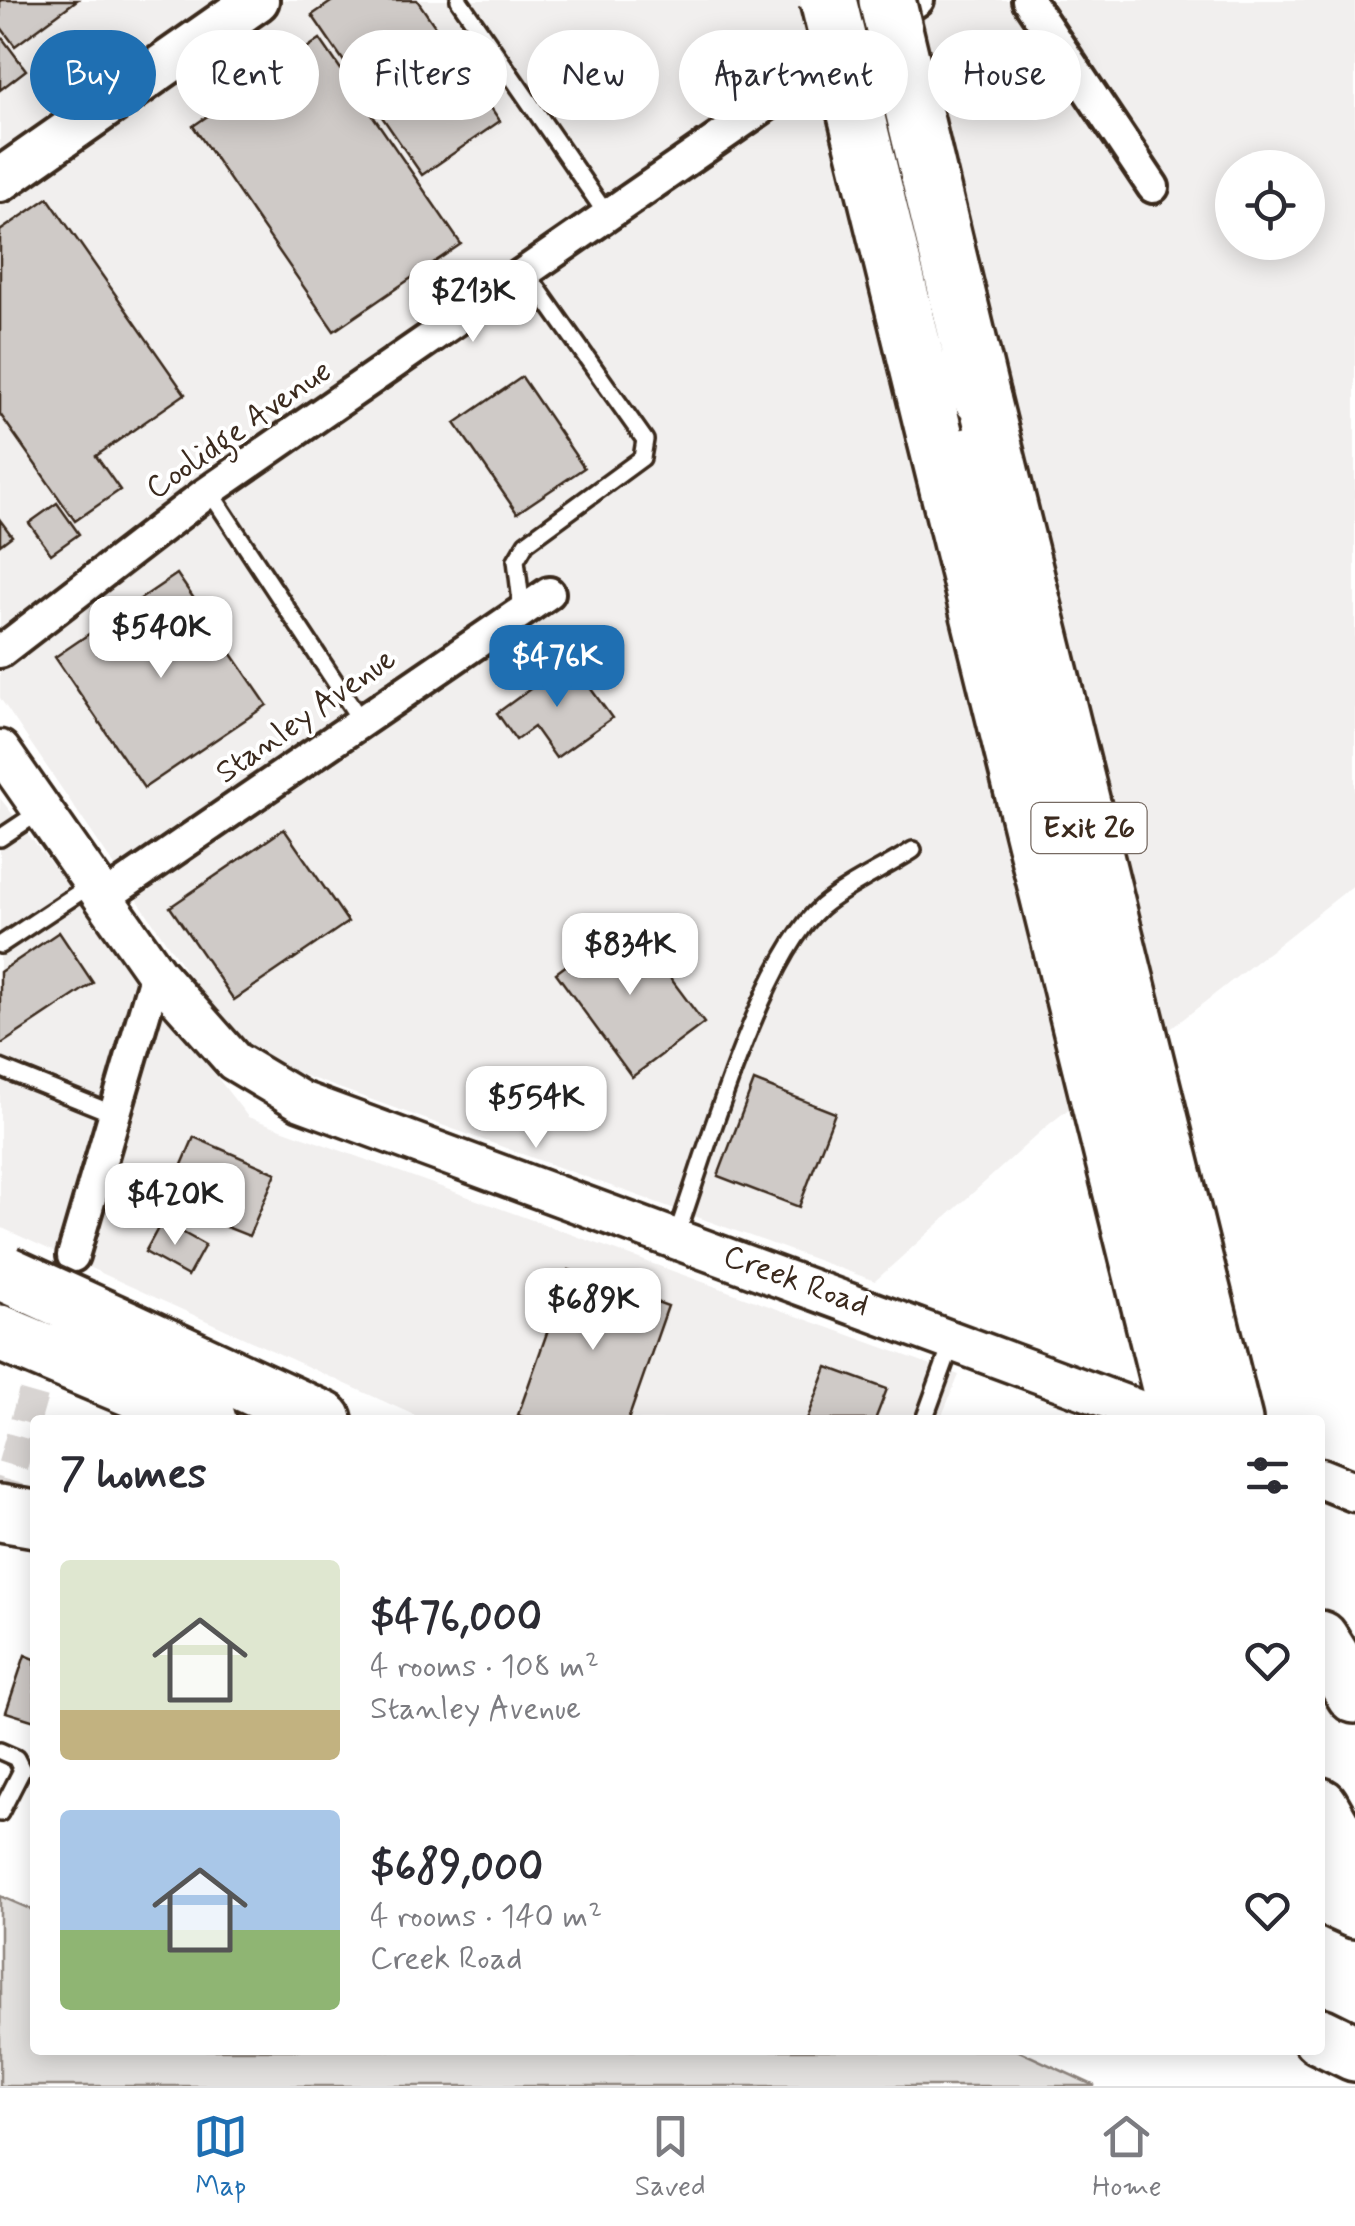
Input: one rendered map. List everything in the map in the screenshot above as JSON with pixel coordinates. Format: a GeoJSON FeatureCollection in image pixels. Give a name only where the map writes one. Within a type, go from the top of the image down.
{"type":"FeatureCollection","features":[{"type":"Feature","properties":{"kind":"highway"},"geometry":{"type":"LineString","coordinates":[[828,0],[1177,1415]]}},
{"type":"Feature","properties":{"kind":"highway","name":"Exit 26"},"geometry":{"type":"LineString","coordinates":[[886,0],[1233,1415]]}},
{"type":"Feature","properties":{"kind":"highway"},"geometry":{"type":"LineString","coordinates":[[3,1272],[111,1386]]}},
{"type":"Feature","properties":{"kind":"highway"},"geometry":{"type":"LineString","coordinates":[[0,1333],[111,1386],[194,1415]]}},
{"type":"Feature","properties":{"kind":"highway"},"geometry":{"type":"LineString","coordinates":[[0,1367],[293,1415]]}},
{"type":"Feature","properties":{"kind":"highway"},"geometry":{"type":"LineString","coordinates":[[0,1512],[30,1518]]}},
{"type":"Feature","properties":{"kind":"highway"},"geometry":{"type":"LineString","coordinates":[[1325,1647],[1355,1694]]}},
{"type":"Feature","properties":{"kind":"highway"},"geometry":{"type":"LineString","coordinates":[[1325,1815],[1355,1867]]}},
{"type":"Feature","properties":{"kind":"highway"},"geometry":{"type":"LineString","coordinates":[[1325,1896],[1355,1910]]}},
{"type":"Feature","properties":{"kind":"highway"},"geometry":{"type":"LineString","coordinates":[[1325,2038],[1355,2053]]}},
{"type":"Feature","properties":{"kind":"main road"},"geometry":{"type":"LineString","coordinates":[[0,180],[257,0]]}},
{"type":"Feature","properties":{"kind":"street","name":"Coolidge Avenue"},"geometry":{"type":"LineString","coordinates":[[0,652],[210,492],[918,0]]}},
{"type":"Feature","properties":{"kind":"street"},"geometry":{"type":"LineString","coordinates":[[1028,0],[1153,186]]}},
{"type":"Feature","properties":{"kind":"street","name":"Stanley Avenue"},"geometry":{"type":"LineString","coordinates":[[98,891],[361,721],[549,593]]}},
{"type":"Feature","properties":{"kind":"street","name":"Creek Road"},"geometry":{"type":"LineString","coordinates":[[0,750],[156,973],[234,1062],[301,1101],[1153,1415]]}},
{"type":"Feature","properties":{"kind":"street"},"geometry":{"type":"LineString","coordinates":[[73,1256],[156,973]]}},
{"type":"Feature","properties":{"kind":"street"},"geometry":{"type":"LineString","coordinates":[[1325,1480],[1355,1492]]}},
{"type":"Feature","properties":{"kind":"lane"},"geometry":{"type":"LineString","coordinates":[[458,0],[608,215]]}},
{"type":"Feature","properties":{"kind":"lane"},"geometry":{"type":"LineString","coordinates":[[522,610],[516,560],[526,543],[642,458],[646,450],[645,440],[526,272]]}},
{"type":"Feature","properties":{"kind":"lane"},"geometry":{"type":"LineString","coordinates":[[210,492],[361,721]]}},
{"type":"Feature","properties":{"kind":"lane"},"geometry":{"type":"LineString","coordinates":[[0,838],[42,810]]}},
{"type":"Feature","properties":{"kind":"lane"},"geometry":{"type":"LineString","coordinates":[[676,1238],[764,997],[790,944],[822,907],[914,850]]}},
{"type":"Feature","properties":{"kind":"lane"},"geometry":{"type":"LineString","coordinates":[[0,945],[98,891]]}},
{"type":"Feature","properties":{"kind":"lane"},"geometry":{"type":"LineString","coordinates":[[0,1068],[114,1114]]}},
{"type":"Feature","properties":{"kind":"lane"},"geometry":{"type":"LineString","coordinates":[[926,1415],[953,1340]]}},
{"type":"Feature","properties":{"kind":"lane"},"geometry":{"type":"LineString","coordinates":[[0,1751],[16,1758],[22,1770],[8,1806],[0,1813]]}},
{"type":"Feature","properties":{"kind":"shaded area"},"geometry":{"type":"Polygon","coordinates":[[[0,0],[1355,0],[1355,884],[1047,1126],[875,1281],[286,1069],[218,1018],[0,698],[0,0]]]}},
{"type":"Feature","properties":{"kind":"shaded area"},"geometry":{"type":"Polygon","coordinates":[[[0,798],[248,1117],[959,1375],[942,1415],[414,1415],[0,1227],[0,798]]]}},
{"type":"Feature","properties":{"kind":"shaded area"},"geometry":{"type":"Polygon","coordinates":[[[0,1896],[30,1909],[30,2055],[1028,2055],[1095,2086],[0,2086],[0,1896]]]}},
{"type":"Feature","properties":{"kind":"building"},"geometry":{"type":"Polygon","coordinates":[[[0,0],[77,0],[37,30],[30,30],[30,35],[15,46],[0,26],[0,0]]]}},
{"type":"Feature","properties":{"kind":"building"},"geometry":{"type":"Polygon","coordinates":[[[334,0],[417,0],[438,30],[339,30],[339,54],[312,15],[334,0]]]}},
{"type":"Feature","properties":{"kind":"building"},"geometry":{"type":"Polygon","coordinates":[[[0,35],[26,70],[0,90],[0,35]]]}},
{"type":"Feature","properties":{"kind":"building"},"geometry":{"type":"Polygon","coordinates":[[[319,40],[339,67],[339,120],[376,120],[461,244],[334,331],[193,126],[202,120],[319,120],[319,40]]]}},
{"type":"Feature","properties":{"kind":"building"},"geometry":{"type":"Polygon","coordinates":[[[384,120],[499,120],[500,121],[422,175],[384,120]]]}},
{"type":"Feature","properties":{"kind":"building"},"geometry":{"type":"Polygon","coordinates":[[[48,198],[185,394],[96,456],[120,490],[75,521],[0,414],[0,231],[48,198]]]}},
{"type":"Feature","properties":{"kind":"building"},"geometry":{"type":"Polygon","coordinates":[[[522,377],[584,468],[517,513],[455,423],[522,377]]]}},
{"type":"Feature","properties":{"kind":"building"},"geometry":{"type":"Polygon","coordinates":[[[57,503],[79,534],[51,554],[29,523],[57,503]]]}},
{"type":"Feature","properties":{"kind":"building"},"geometry":{"type":"Polygon","coordinates":[[[0,520],[12,536],[0,545],[0,520]]]}},
{"type":"Feature","properties":{"kind":"building"},"geometry":{"type":"Polygon","coordinates":[[[177,574],[267,705],[144,788],[55,657],[177,574]]]}},
{"type":"Feature","properties":{"kind":"building"},"geometry":{"type":"Polygon","coordinates":[[[570,660],[612,718],[556,758],[534,727],[516,740],[497,713],[570,660]]]}},
{"type":"Feature","properties":{"kind":"building"},"geometry":{"type":"Polygon","coordinates":[[[284,829],[348,922],[234,1000],[170,907],[284,829]]]}},
{"type":"Feature","properties":{"kind":"building"},"geometry":{"type":"Polygon","coordinates":[[[627,920],[704,1023],[632,1077],[556,973],[627,920]]]}},
{"type":"Feature","properties":{"kind":"building"},"geometry":{"type":"Polygon","coordinates":[[[59,932],[93,983],[0,1045],[0,972],[59,932]]]}},
{"type":"Feature","properties":{"kind":"building"},"geometry":{"type":"Polygon","coordinates":[[[754,1081],[835,1113],[799,1207],[718,1176],[754,1081]]]}},
{"type":"Feature","properties":{"kind":"building"},"geometry":{"type":"Polygon","coordinates":[[[194,1137],[276,1173],[249,1236],[219,1224],[227,1203],[175,1181],[194,1137]]]}},
{"type":"Feature","properties":{"kind":"building"},"geometry":{"type":"Polygon","coordinates":[[[162,1221],[205,1245],[188,1276],[145,1252],[162,1221]]]}},
{"type":"Feature","properties":{"kind":"building"},"geometry":{"type":"Polygon","coordinates":[[[569,1270],[668,1306],[630,1415],[518,1415],[569,1270]]]}},
{"type":"Feature","properties":{"kind":"building"},"geometry":{"type":"Polygon","coordinates":[[[827,1367],[887,1389],[877,1415],[809,1415],[827,1367]]]}},
{"type":"Feature","properties":{"kind":"building"},"geometry":{"type":"Polygon","coordinates":[[[25,1655],[30,1657],[30,1719],[6,1712],[25,1655]]]}},
{"type":"Feature","properties":{"kind":"tunnel"},"geometry":{"type":"LineString","coordinates":[[0,1509],[49,1339]]}}]}
